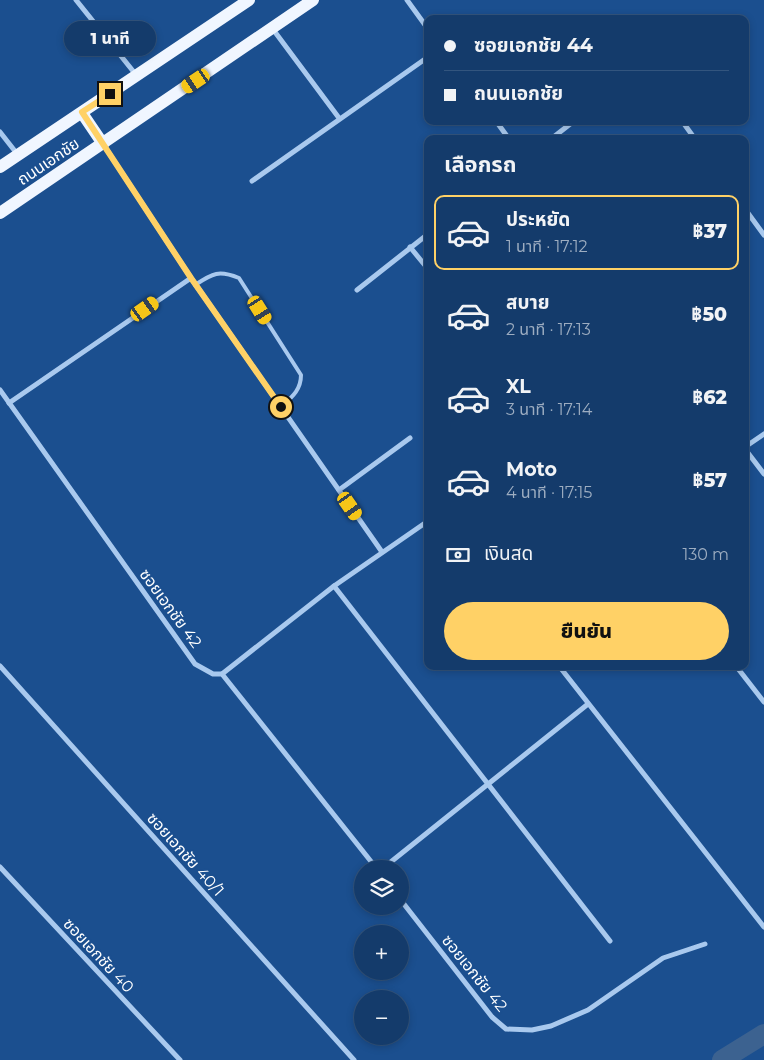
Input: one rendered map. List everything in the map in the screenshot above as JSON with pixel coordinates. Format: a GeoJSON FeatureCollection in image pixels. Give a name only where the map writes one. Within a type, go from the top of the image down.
{"type":"FeatureCollection","features":[{"type":"Feature","properties":{"kind":"main road","name":"ถนนเอกชัย"},"geometry":{"type":"LineString","coordinates":[[0,167],[249,0]]}},
{"type":"Feature","properties":{"kind":"main road","name":"ถนนเอกชัย"},"geometry":{"type":"LineString","coordinates":[[0,214],[313,0]]}},
{"type":"Feature","properties":{"kind":"main road"},"geometry":{"type":"LineString","coordinates":[[82,112],[103,144]]}},
{"type":"Feature","properties":{"kind":"street"},"geometry":{"type":"LineString","coordinates":[[76,0],[137,76]]}},
{"type":"Feature","properties":{"kind":"street"},"geometry":{"type":"LineString","coordinates":[[406,0],[424,24]]}},
{"type":"Feature","properties":{"kind":"street"},"geometry":{"type":"LineString","coordinates":[[272,28],[339,118]]}},
{"type":"Feature","properties":{"kind":"street"},"geometry":{"type":"LineString","coordinates":[[252,181],[424,60]]}},
{"type":"Feature","properties":{"kind":"street"},"geometry":{"type":"LineString","coordinates":[[556,135],[569,125]]}},
{"type":"Feature","properties":{"kind":"street"},"geometry":{"type":"LineString","coordinates":[[0,132],[18,154]]}},
{"type":"Feature","properties":{"kind":"street"},"geometry":{"type":"LineString","coordinates":[[103,144],[195,285],[382,552]]}},
{"type":"Feature","properties":{"kind":"street"},"geometry":{"type":"LineString","coordinates":[[749,214],[764,235]]}},
{"type":"Feature","properties":{"kind":"street"},"geometry":{"type":"LineString","coordinates":[[356,290],[424,237]]}},
{"type":"Feature","properties":{"kind":"street"},"geometry":{"type":"LineString","coordinates":[[410,247],[424,264]]}},
{"type":"Feature","properties":{"kind":"street"},"geometry":{"type":"LineString","coordinates":[[9,403],[191,278]]}},
{"type":"Feature","properties":{"kind":"street","name":"ซอยเอกชัย 42"},"geometry":{"type":"LineString","coordinates":[[0,390],[195,664],[213,674],[222,674]]}},
{"type":"Feature","properties":{"kind":"street"},"geometry":{"type":"LineString","coordinates":[[749,445],[764,434]]}},
{"type":"Feature","properties":{"kind":"street"},"geometry":{"type":"LineString","coordinates":[[339,490],[410,438]]}},
{"type":"Feature","properties":{"kind":"street"},"geometry":{"type":"LineString","coordinates":[[749,453],[764,474]]}},
{"type":"Feature","properties":{"kind":"street"},"geometry":{"type":"LineString","coordinates":[[370,860],[222,674],[334,586],[424,524]]}},
{"type":"Feature","properties":{"kind":"street"},"geometry":{"type":"LineString","coordinates":[[334,586],[610,941]]}},
{"type":"Feature","properties":{"kind":"street","name":"ซอยเอกชัย 40/1"},"geometry":{"type":"LineString","coordinates":[[0,666],[354,1060]]}},
{"type":"Feature","properties":{"kind":"street"},"geometry":{"type":"LineString","coordinates":[[562,670],[764,927]]}},
{"type":"Feature","properties":{"kind":"street"},"geometry":{"type":"LineString","coordinates":[[739,670],[764,702]]}},
{"type":"Feature","properties":{"kind":"street"},"geometry":{"type":"LineString","coordinates":[[393,860],[588,704]]}},
{"type":"Feature","properties":{"kind":"street","name":"ซอยเอกชัย 40"},"geometry":{"type":"LineString","coordinates":[[0,867],[180,1060]]}},
{"type":"Feature","properties":{"kind":"street","name":"ซอยเอกชัย 42"},"geometry":{"type":"LineString","coordinates":[[409,911],[492,1017],[506,1030],[532,1030],[551,1026],[588,1010],[663,958],[705,944]]}},
{"type":"Feature","properties":{"kind":"lane"},"geometry":{"type":"LineString","coordinates":[[195,285],[212,273],[228,274],[239,278],[301,375],[301,383],[296,394],[281,407]]}},
{"type":"Feature","properties":{"kind":"waterway"},"geometry":{"type":"LineString","coordinates":[[722,1060],[764,1034]]}},
{"type":"Feature","properties":{"kind":"route"},"geometry":{"type":"LineString","coordinates":[[110,94],[82,112],[191,278],[281,407]]}}]}
